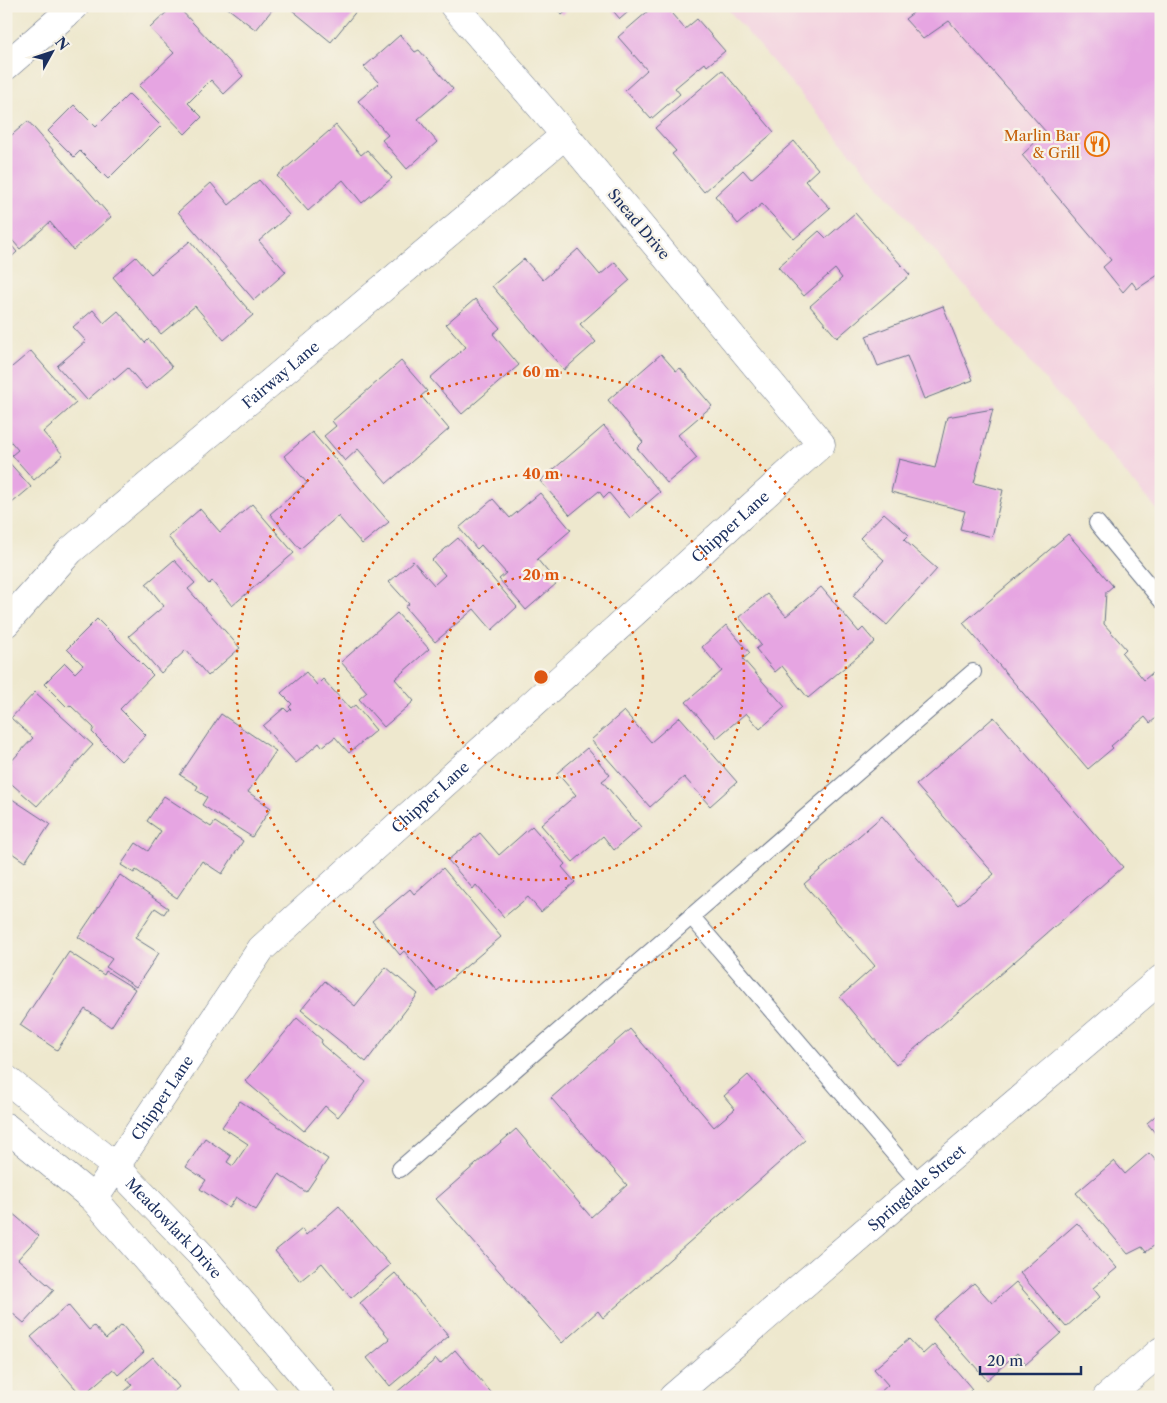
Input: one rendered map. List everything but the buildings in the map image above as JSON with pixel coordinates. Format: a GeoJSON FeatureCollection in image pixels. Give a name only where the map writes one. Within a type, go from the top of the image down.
{"type":"FeatureCollection","features":[{"type":"Feature","properties":{"kind":"street"},"geometry":{"type":"LineString","coordinates":[[6,66],[75,6]]}},
{"type":"Feature","properties":{"kind":"street","name":"Snead Drive"},"geometry":{"type":"LineString","coordinates":[[454,6],[821,444]]}},
{"type":"Feature","properties":{"kind":"street","name":"Fairway Lane"},"geometry":{"type":"LineString","coordinates":[[6,623],[70,551],[564,135]]}},
{"type":"Feature","properties":{"kind":"street","name":"Chipper Lane"},"geometry":{"type":"LineString","coordinates":[[94,1199],[261,949],[821,444]]}},
{"type":"Feature","properties":{"kind":"street","name":"Springdale Street"},"geometry":{"type":"LineString","coordinates":[[673,1397],[1161,979]]}},
{"type":"Feature","properties":{"kind":"street","name":"Meadowlark Drive"},"geometry":{"type":"LineString","coordinates":[[6,1079],[116,1167],[202,1256],[322,1397]]}},
{"type":"Feature","properties":{"kind":"street"},"geometry":{"type":"LineString","coordinates":[[6,1127],[94,1199],[265,1397]]}},
{"type":"Feature","properties":{"kind":"street"},"geometry":{"type":"LineString","coordinates":[[1110,1396],[1161,1351]]}},
{"type":"Feature","properties":{"kind":"lane"},"geometry":{"type":"LineString","coordinates":[[1097,523],[1161,600]]}},
{"type":"Feature","properties":{"kind":"lane"},"geometry":{"type":"LineString","coordinates":[[400,1169],[973,672]]}},
{"type":"Feature","properties":{"kind":"lane"},"geometry":{"type":"LineString","coordinates":[[691,916],[920,1184]]}},
{"type":"Feature","properties":{"kind":"shaded area"},"geometry":{"type":"Polygon","coordinates":[[[725,6],[1161,6],[1161,515],[1117,464],[725,6]]]}},
{"type":"Feature","properties":{"kind":"place","name":"Marlin Bar & Grill"},"geometry":{"type":"Point","coordinates":[1097,144]}}]}
